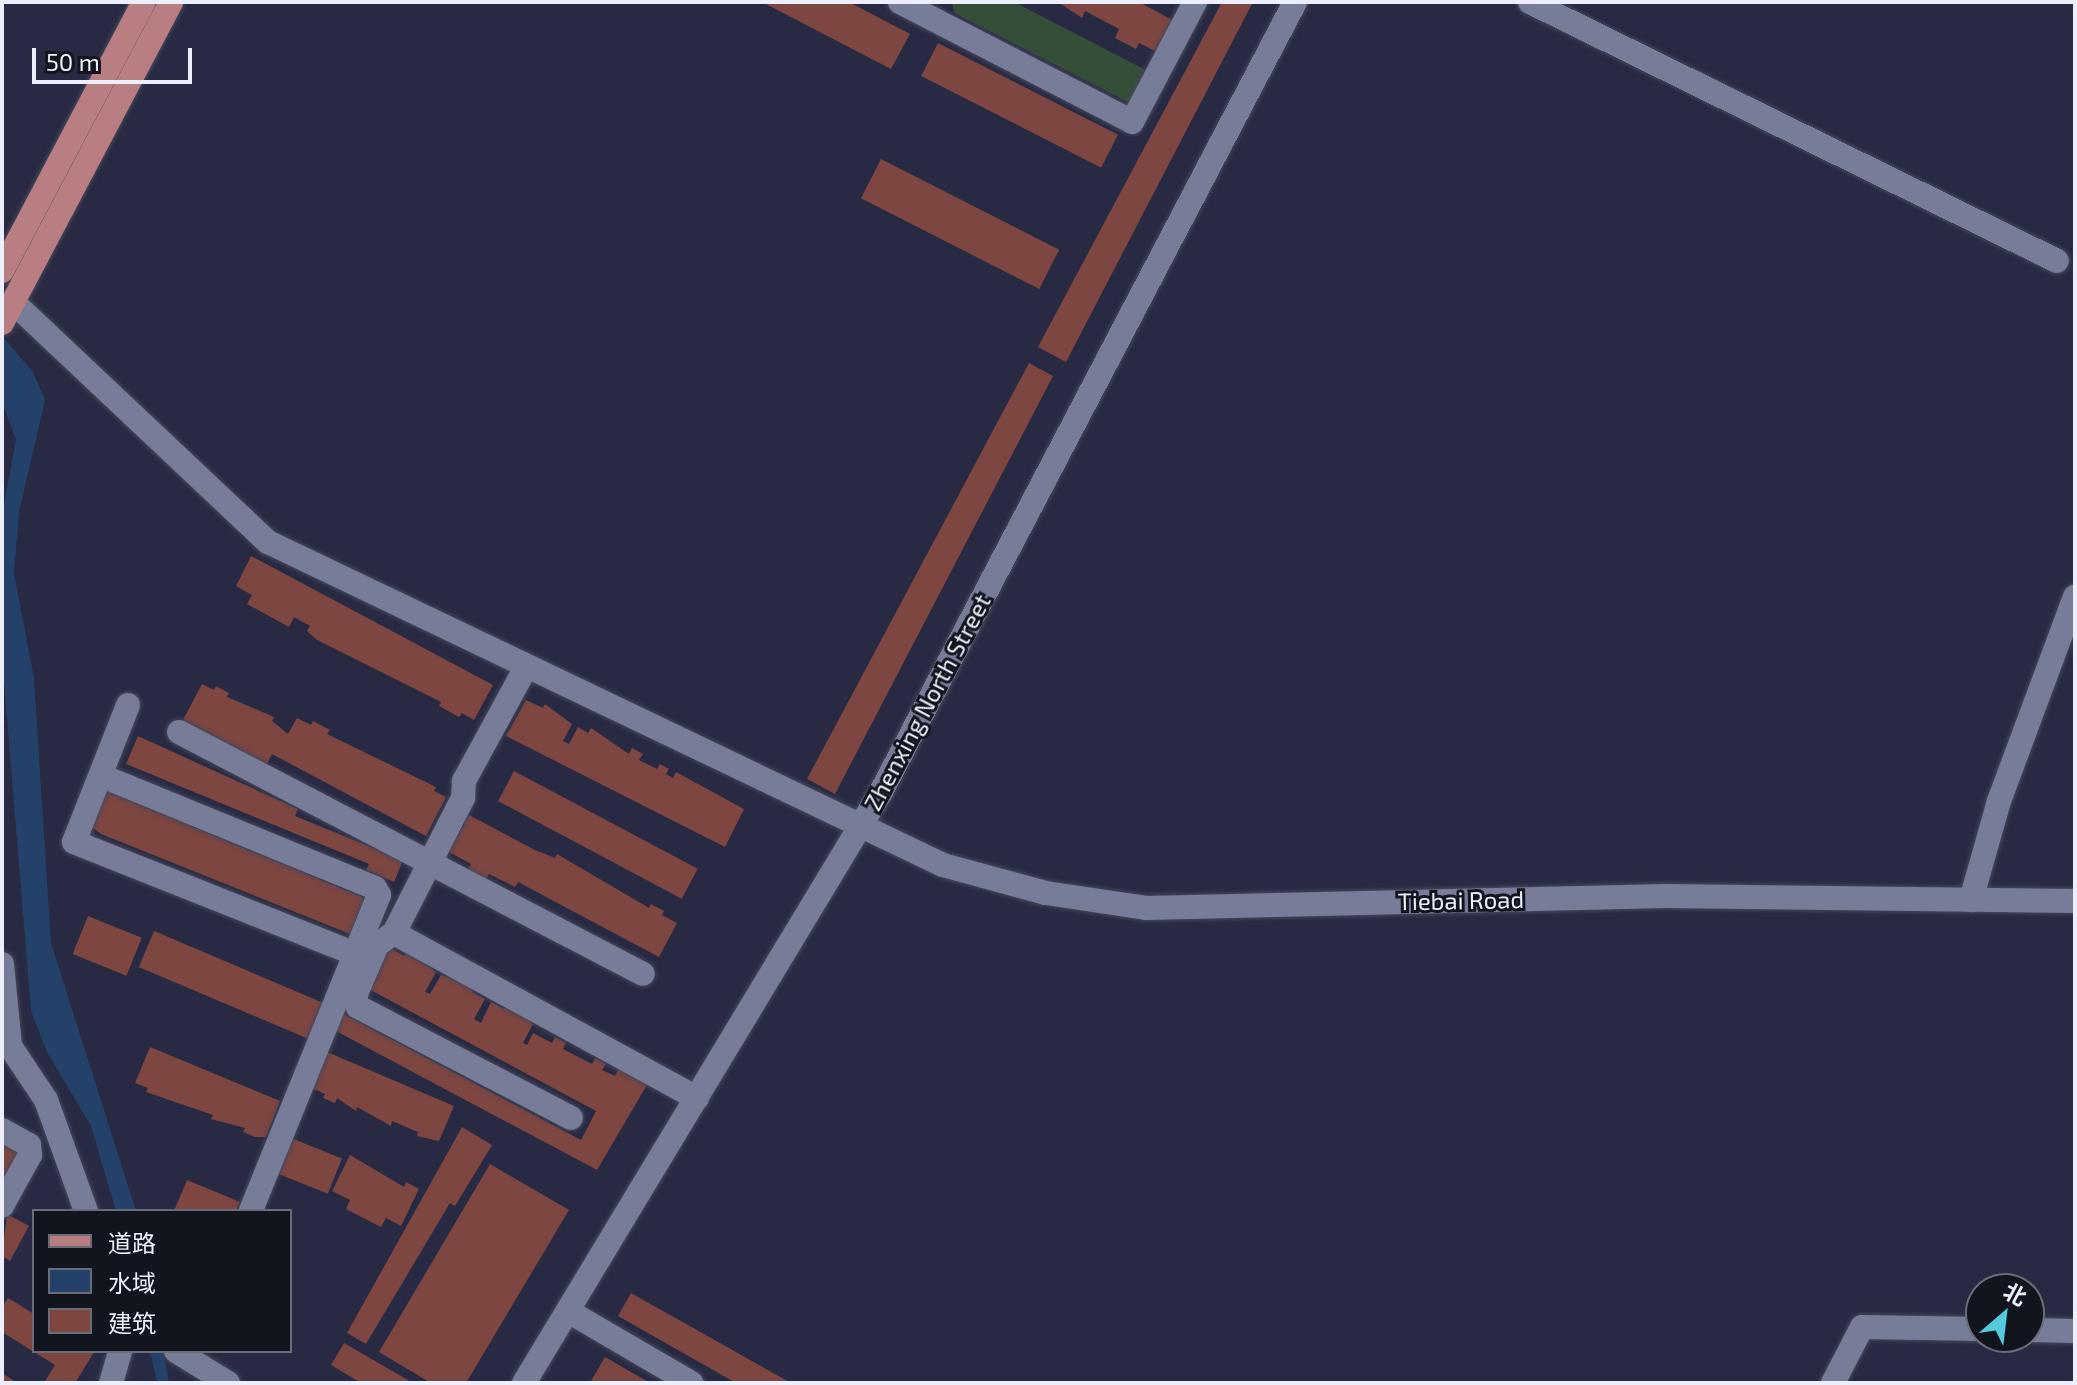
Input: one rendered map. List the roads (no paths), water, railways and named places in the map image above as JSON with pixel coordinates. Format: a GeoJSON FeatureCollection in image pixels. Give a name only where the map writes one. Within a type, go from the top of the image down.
{"type":"FeatureCollection","features":[{"type":"Feature","properties":{"kind":"main road"},"geometry":{"type":"LineString","coordinates":[[2,271],[144,2]]}},
{"type":"Feature","properties":{"kind":"main road"},"geometry":{"type":"LineString","coordinates":[[7,314],[171,2]]}},
{"type":"Feature","properties":{"kind":"street"},"geometry":{"type":"LineString","coordinates":[[900,2],[931,9],[1132,122],[1189,4]]}},
{"type":"Feature","properties":{"kind":"street","name":"Zhenxing North Street"},"geometry":{"type":"LineString","coordinates":[[524,1383],[859,829],[1295,2]]}},
{"type":"Feature","properties":{"kind":"street"},"geometry":{"type":"LineString","coordinates":[[1530,2],[2057,261]]}},
{"type":"Feature","properties":{"kind":"street","name":"Tiebai Road"},"geometry":{"type":"LineString","coordinates":[[7,314],[268,542],[859,829],[943,865],[1046,893],[1146,908],[1666,896],[2075,901]]}},
{"type":"Feature","properties":{"kind":"street"},"geometry":{"type":"LineString","coordinates":[[1971,900],[1999,801],[2075,597]]}},
{"type":"Feature","properties":{"kind":"street"},"geometry":{"type":"LineString","coordinates":[[525,669],[464,781],[463,798],[394,933],[377,945],[355,996],[358,1007],[571,1118]]}},
{"type":"Feature","properties":{"kind":"street"},"geometry":{"type":"LineString","coordinates":[[128,705],[74,842],[355,954]]}},
{"type":"Feature","properties":{"kind":"street"},"geometry":{"type":"LineString","coordinates":[[179,732],[643,974]]}},
{"type":"Feature","properties":{"kind":"street"},"geometry":{"type":"LineString","coordinates":[[102,776],[375,888],[379,895],[252,1209]]}},
{"type":"Feature","properties":{"kind":"street"},"geometry":{"type":"LineString","coordinates":[[394,933],[697,1098]]}},
{"type":"Feature","properties":{"kind":"street"},"geometry":{"type":"LineString","coordinates":[[2,964],[10,1046],[46,1100],[85,1209]]}},
{"type":"Feature","properties":{"kind":"street"},"geometry":{"type":"LineString","coordinates":[[2,1130],[29,1145],[30,1155],[2,1206]]}},
{"type":"Feature","properties":{"kind":"street"},"geometry":{"type":"LineString","coordinates":[[568,1311],[691,1383]]}},
{"type":"Feature","properties":{"kind":"street"},"geometry":{"type":"LineString","coordinates":[[1833,1383],[1862,1327],[1965,1329]]}},
{"type":"Feature","properties":{"kind":"street"},"geometry":{"type":"LineString","coordinates":[[2045,1330],[2075,1331]]}},
{"type":"Feature","properties":{"kind":"street"},"geometry":{"type":"LineString","coordinates":[[111,1383],[119,1353]]}},
{"type":"Feature","properties":{"kind":"street"},"geometry":{"type":"LineString","coordinates":[[187,1354],[228,1383]]}},
{"type":"Feature","properties":{"kind":"water"},"geometry":{"type":"Polygon","coordinates":[[[2,336],[33,372],[45,400],[19,512],[14,573],[34,679],[51,943],[135,1209],[115,1209],[91,1126],[47,1052],[31,1011],[2,656],[2,515],[16,440],[2,402],[2,336]]]}},
{"type":"Feature","properties":{"kind":"water"},"geometry":{"type":"Polygon","coordinates":[[[150,1353],[163,1353],[169,1383],[157,1383],[150,1353]]]}}]}
